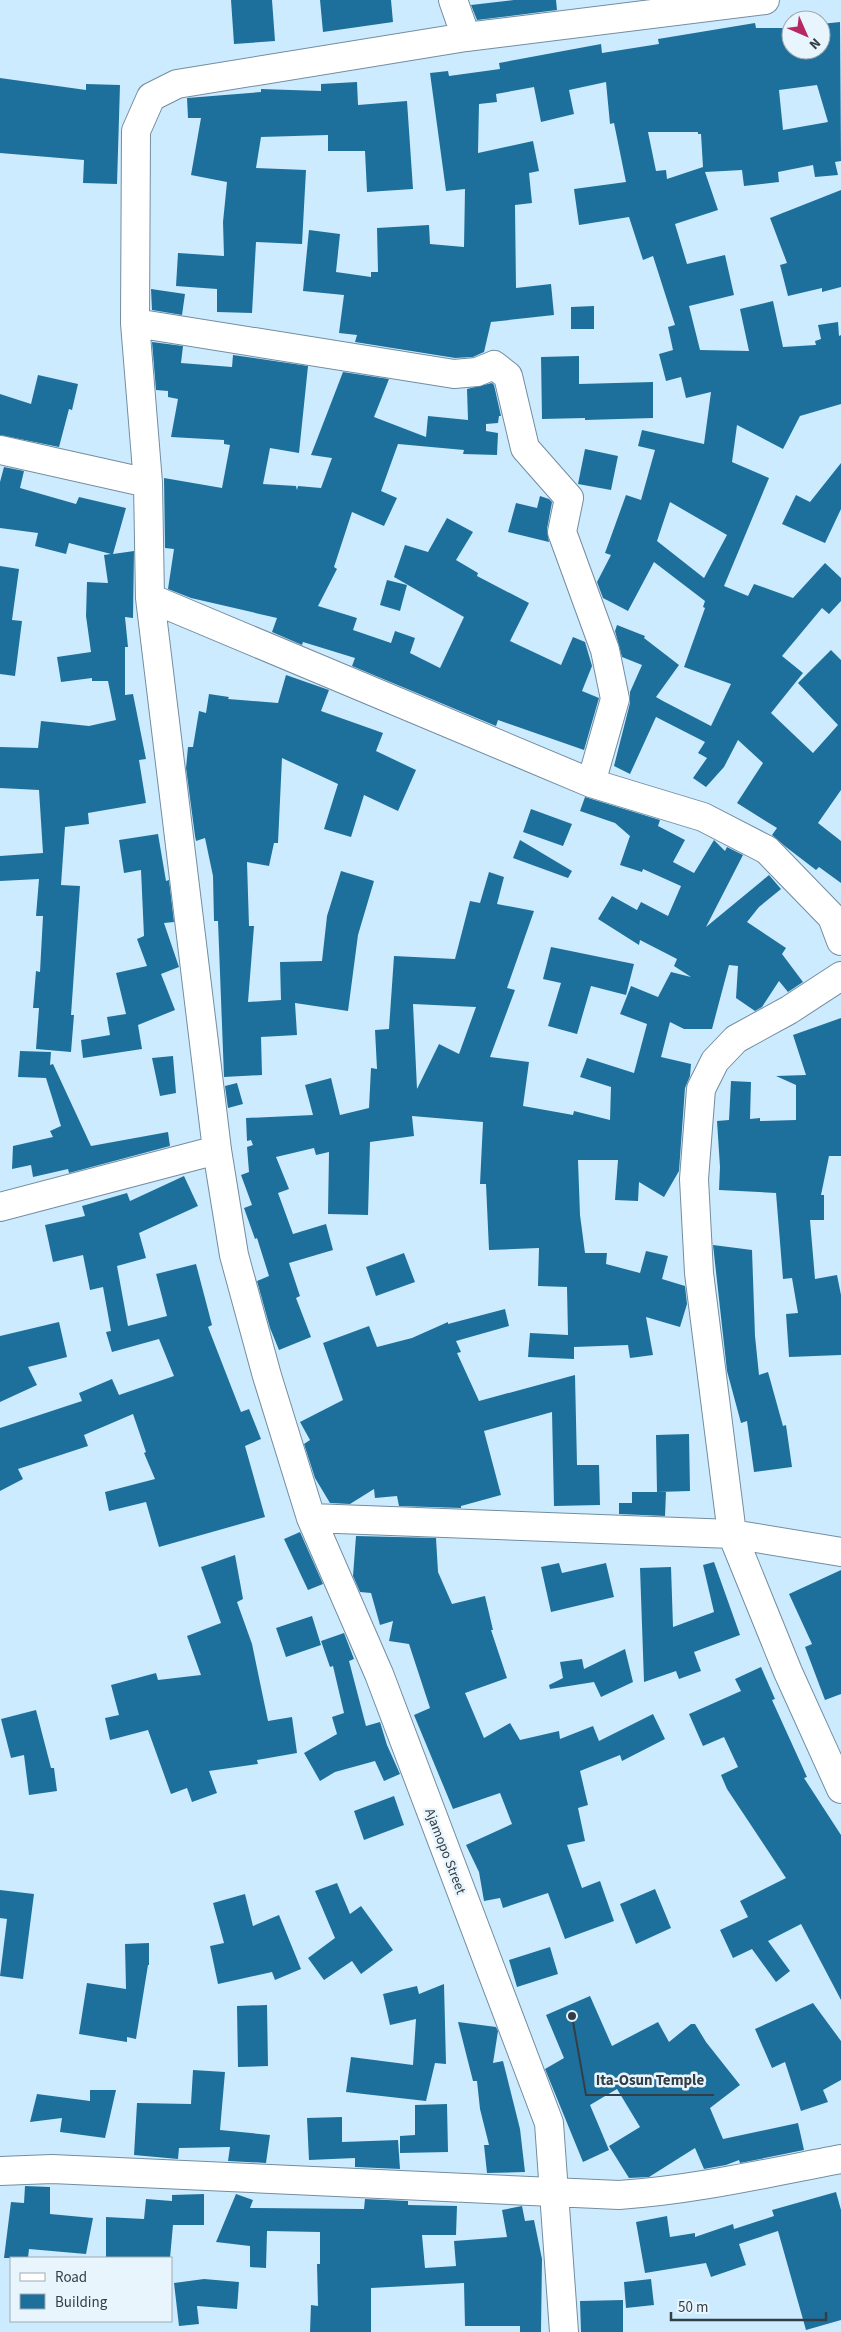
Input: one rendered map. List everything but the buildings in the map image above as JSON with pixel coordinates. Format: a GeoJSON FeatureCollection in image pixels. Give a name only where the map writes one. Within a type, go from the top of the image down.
{"type":"FeatureCollection","features":[{"type":"Feature","properties":{"kind":"street"},"geometry":{"type":"LineString","coordinates":[[453,0],[466,37]]}},
{"type":"Feature","properties":{"kind":"street","name":"Ajamopo Street"},"geometry":{"type":"LineString","coordinates":[[564,2332],[549,2123],[379,1674],[311,1518],[267,1376],[234,1256],[217,1150],[150,598],[148,483],[135,323],[136,131],[151,97],[177,84],[466,37],[766,0]]}},
{"type":"Feature","properties":{"kind":"street"},"geometry":{"type":"LineString","coordinates":[[135,323],[454,374],[477,372],[494,365],[508,376],[525,448],[569,498],[562,532],[605,650],[615,698],[591,783]]}},
{"type":"Feature","properties":{"kind":"street"},"geometry":{"type":"LineString","coordinates":[[0,450],[148,483]]}},
{"type":"Feature","properties":{"kind":"street"},"geometry":{"type":"LineString","coordinates":[[150,598],[591,783],[702,817],[767,850],[832,917],[841,941]]}},
{"type":"Feature","properties":{"kind":"street"},"geometry":{"type":"LineString","coordinates":[[841,976],[789,1010],[736,1039],[715,1061],[701,1088],[694,1179],[699,1273],[732,1534],[788,1672],[841,1789]]}},
{"type":"Feature","properties":{"kind":"street"},"geometry":{"type":"LineString","coordinates":[[0,1207],[217,1150]]}},
{"type":"Feature","properties":{"kind":"street"},"geometry":{"type":"LineString","coordinates":[[311,1518],[732,1534],[841,1552]]}},
{"type":"Feature","properties":{"kind":"street"},"geometry":{"type":"LineString","coordinates":[[0,2171],[52,2169],[619,2195],[659,2192],[841,2159]]}},
{"type":"Feature","properties":{"kind":"place","name":"Ita-Osun Temple"},"geometry":{"type":"Point","coordinates":[572,2016]}}]}
